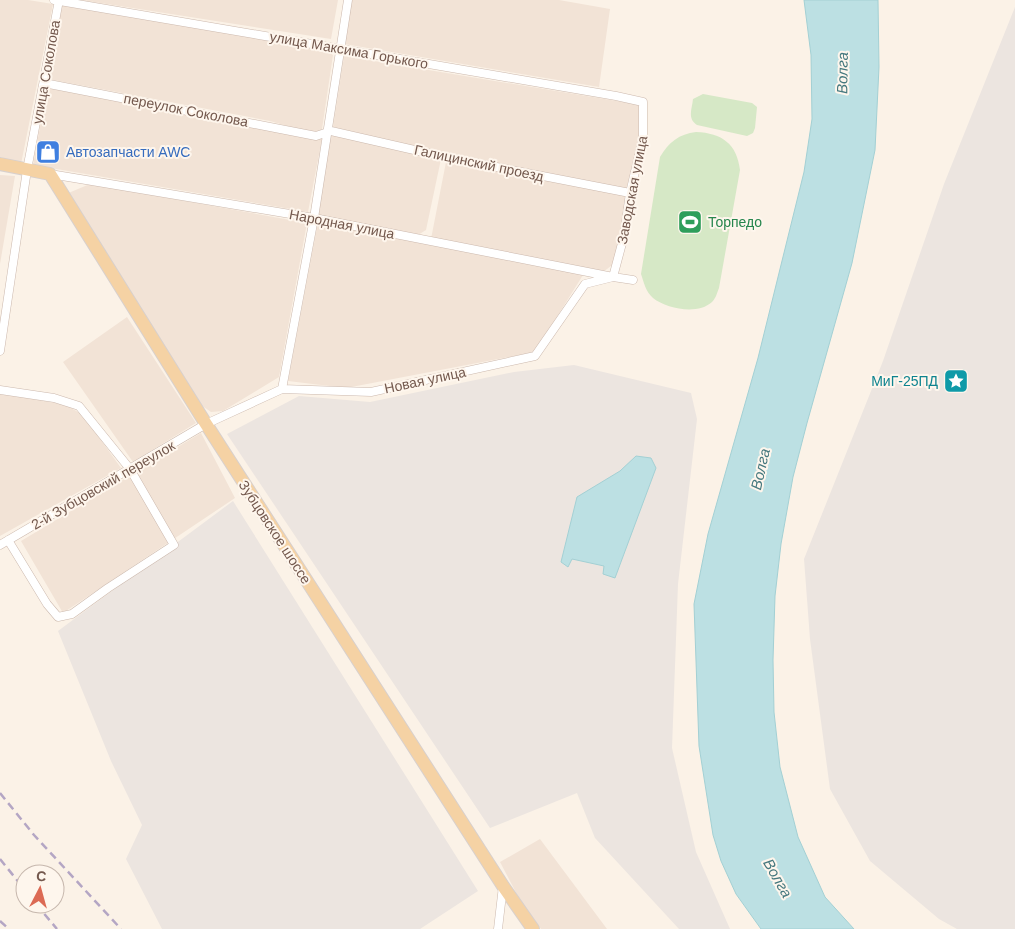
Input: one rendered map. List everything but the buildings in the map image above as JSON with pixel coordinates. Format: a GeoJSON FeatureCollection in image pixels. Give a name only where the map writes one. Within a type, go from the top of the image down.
{"type":"FeatureCollection","features":[{"type":"Feature","properties":{"kind":"main road"},"geometry":{"type":"LineString","coordinates":[[0,164],[50,174]]}},
{"type":"Feature","properties":{"kind":"main road","name":"Зубцовское шоссе"},"geometry":{"type":"LineString","coordinates":[[50,174],[206,424],[503,886],[533,929]]}},
{"type":"Feature","properties":{"kind":"street","name":"улица Максима Горького"},"geometry":{"type":"LineString","coordinates":[[57,0],[643,102]]}},
{"type":"Feature","properties":{"kind":"street","name":"улица Соколова"},"geometry":{"type":"LineString","coordinates":[[0,351],[27,170],[44,83],[57,0]]}},
{"type":"Feature","properties":{"kind":"street"},"geometry":{"type":"LineString","coordinates":[[282,389],[314,218],[348,0]]}},
{"type":"Feature","properties":{"kind":"street","name":"переулок Соколова"},"geometry":{"type":"LineString","coordinates":[[44,83],[316,136],[328,132]]}},
{"type":"Feature","properties":{"kind":"street","name":"Заводская улица"},"geometry":{"type":"LineString","coordinates":[[614,278],[624,236],[630,193],[643,138],[643,102]]}},
{"type":"Feature","properties":{"kind":"street","name":"Галицинский проезд"},"geometry":{"type":"LineString","coordinates":[[328,132],[332,131],[446,157],[630,193]]}},
{"type":"Feature","properties":{"kind":"street","name":"Народная улица"},"geometry":{"type":"LineString","coordinates":[[50,174],[314,218],[614,278],[633,280]]}},
{"type":"Feature","properties":{"kind":"street","name":"Новая улица"},"geometry":{"type":"LineString","coordinates":[[206,424],[282,389],[371,392],[535,356],[585,284],[614,278]]}},
{"type":"Feature","properties":{"kind":"street"},"geometry":{"type":"LineString","coordinates":[[0,390],[54,398],[79,406],[130,469],[174,545],[72,614],[58,617],[47,604],[8,540]]}},
{"type":"Feature","properties":{"kind":"street","name":"2-й Зубцовский переулок"},"geometry":{"type":"LineString","coordinates":[[0,545],[206,424]]}},
{"type":"Feature","properties":{"kind":"street"},"geometry":{"type":"LineString","coordinates":[[498,929],[503,886]]}},
{"type":"Feature","properties":{"kind":"shaded area"},"geometry":{"type":"Polygon","coordinates":[[[0,0],[28,0],[53,4],[21,164],[0,157],[0,0]]]}},
{"type":"Feature","properties":{"kind":"shaded area"},"geometry":{"type":"Polygon","coordinates":[[[81,0],[338,0],[331,39],[81,0]]]}},
{"type":"Feature","properties":{"kind":"shaded area"},"geometry":{"type":"Polygon","coordinates":[[[352,0],[559,0],[610,9],[599,87],[344,44],[352,0]]]}},
{"type":"Feature","properties":{"kind":"shaded area"},"geometry":{"type":"Polygon","coordinates":[[[61,5],[324,50],[333,55],[322,129],[315,134],[270,121],[48,79],[61,5]]]}},
{"type":"Feature","properties":{"kind":"shaded area"},"geometry":{"type":"Polygon","coordinates":[[[1015,7],[1015,929],[957,929],[939,919],[870,861],[830,789],[810,639],[804,559],[883,361],[944,184],[1015,7]]]}},
{"type":"Feature","properties":{"kind":"shaded area"},"geometry":{"type":"Polygon","coordinates":[[[344,56],[641,105],[640,140],[626,189],[449,155],[333,127],[344,56]]]}},
{"type":"Feature","properties":{"kind":"shaded area"},"geometry":{"type":"Polygon","coordinates":[[[47,88],[322,139],[308,212],[33,165],[47,88]]]}},
{"type":"Feature","properties":{"kind":"shaded area"},"geometry":{"type":"Polygon","coordinates":[[[330,134],[441,159],[426,230],[418,235],[317,216],[330,134]]]}},
{"type":"Feature","properties":{"kind":"shaded area"},"geometry":{"type":"Polygon","coordinates":[[[446,162],[628,195],[615,263],[603,272],[431,239],[446,162]]]}},
{"type":"Feature","properties":{"kind":"shaded area"},"geometry":{"type":"Polygon","coordinates":[[[0,175],[15,176],[0,264],[0,175]]]}},
{"type":"Feature","properties":{"kind":"shaded area"},"geometry":{"type":"Polygon","coordinates":[[[90,184],[307,223],[279,377],[223,411],[211,412],[198,403],[66,194],[90,184]]]}},
{"type":"Feature","properties":{"kind":"shaded area"},"geometry":{"type":"Polygon","coordinates":[[[318,222],[583,275],[535,352],[346,388],[288,381],[318,222]]]}},
{"type":"Feature","properties":{"kind":"shaded area"},"geometry":{"type":"Polygon","coordinates":[[[127,317],[196,423],[133,462],[63,362],[127,317]]]}},
{"type":"Feature","properties":{"kind":"shaded area"},"geometry":{"type":"Polygon","coordinates":[[[574,365],[691,393],[697,419],[678,584],[672,748],[696,852],[730,929],[679,929],[595,838],[577,793],[490,828],[227,434],[299,396],[370,402],[514,372],[574,365]]]}},
{"type":"Feature","properties":{"kind":"shaded area"},"geometry":{"type":"Polygon","coordinates":[[[0,393],[66,405],[83,415],[121,468],[0,536],[0,393]]]}},
{"type":"Feature","properties":{"kind":"shaded area"},"geometry":{"type":"Polygon","coordinates":[[[201,433],[235,498],[63,613],[21,541],[201,433]]]}},
{"type":"Feature","properties":{"kind":"shaded area"},"geometry":{"type":"Polygon","coordinates":[[[233,501],[478,891],[420,929],[162,929],[126,859],[142,825],[111,761],[58,631],[233,501]]]}},
{"type":"Feature","properties":{"kind":"shaded area"},"geometry":{"type":"Polygon","coordinates":[[[540,839],[607,929],[541,929],[522,904],[500,862],[540,839]]]}},
{"type":"Feature","properties":{"kind":"green space"},"geometry":{"type":"Polygon","coordinates":[[[703,94],[752,103],[757,107],[753,133],[747,136],[694,123],[691,117],[693,99],[703,94]]]}},
{"type":"Feature","properties":{"kind":"green space","name":"Торпедо"},"geometry":{"type":"Polygon","coordinates":[[[696,132],[713,135],[727,142],[736,153],[740,170],[719,288],[712,302],[706,306],[682,309],[666,305],[653,298],[647,290],[641,274],[660,157],[675,140],[696,132]]]}},
{"type":"Feature","properties":{"kind":"water","name":"Волга"},"geometry":{"type":"Polygon","coordinates":[[[804,0],[878,0],[879,67],[875,150],[852,263],[793,477],[781,544],[775,596],[773,660],[774,712],[780,767],[798,837],[825,897],[854,929],[761,929],[736,894],[721,861],[713,835],[699,746],[694,604],[708,534],[758,358],[804,172],[812,119],[811,55],[804,0]]]}},
{"type":"Feature","properties":{"kind":"water"},"geometry":{"type":"Polygon","coordinates":[[[636,456],[651,458],[656,468],[615,578],[603,574],[604,566],[572,559],[568,567],[561,562],[577,497],[620,471],[636,456]]]}},
{"type":"Feature","properties":{"kind":"railway"},"geometry":{"type":"LineString","coordinates":[[0,793],[34,835],[121,929]]}},
{"type":"Feature","properties":{"kind":"railway"},"geometry":{"type":"LineString","coordinates":[[0,859],[15,878]]}},
{"type":"Feature","properties":{"kind":"railway"},"geometry":{"type":"LineString","coordinates":[[44,914],[57,929]]}},
{"type":"Feature","properties":{"kind":"railway"},"geometry":{"type":"LineString","coordinates":[[0,921],[9,929]]}},
{"type":"Feature","properties":{"kind":"place","name":"Автозапчасти AWC"},"geometry":{"type":"Point","coordinates":[48,152]}},
{"type":"Feature","properties":{"kind":"place","name":"Торпедо"},"geometry":{"type":"Point","coordinates":[690,222]}},
{"type":"Feature","properties":{"kind":"place","name":"МиГ-25ПД"},"geometry":{"type":"Point","coordinates":[956,381]}}]}
